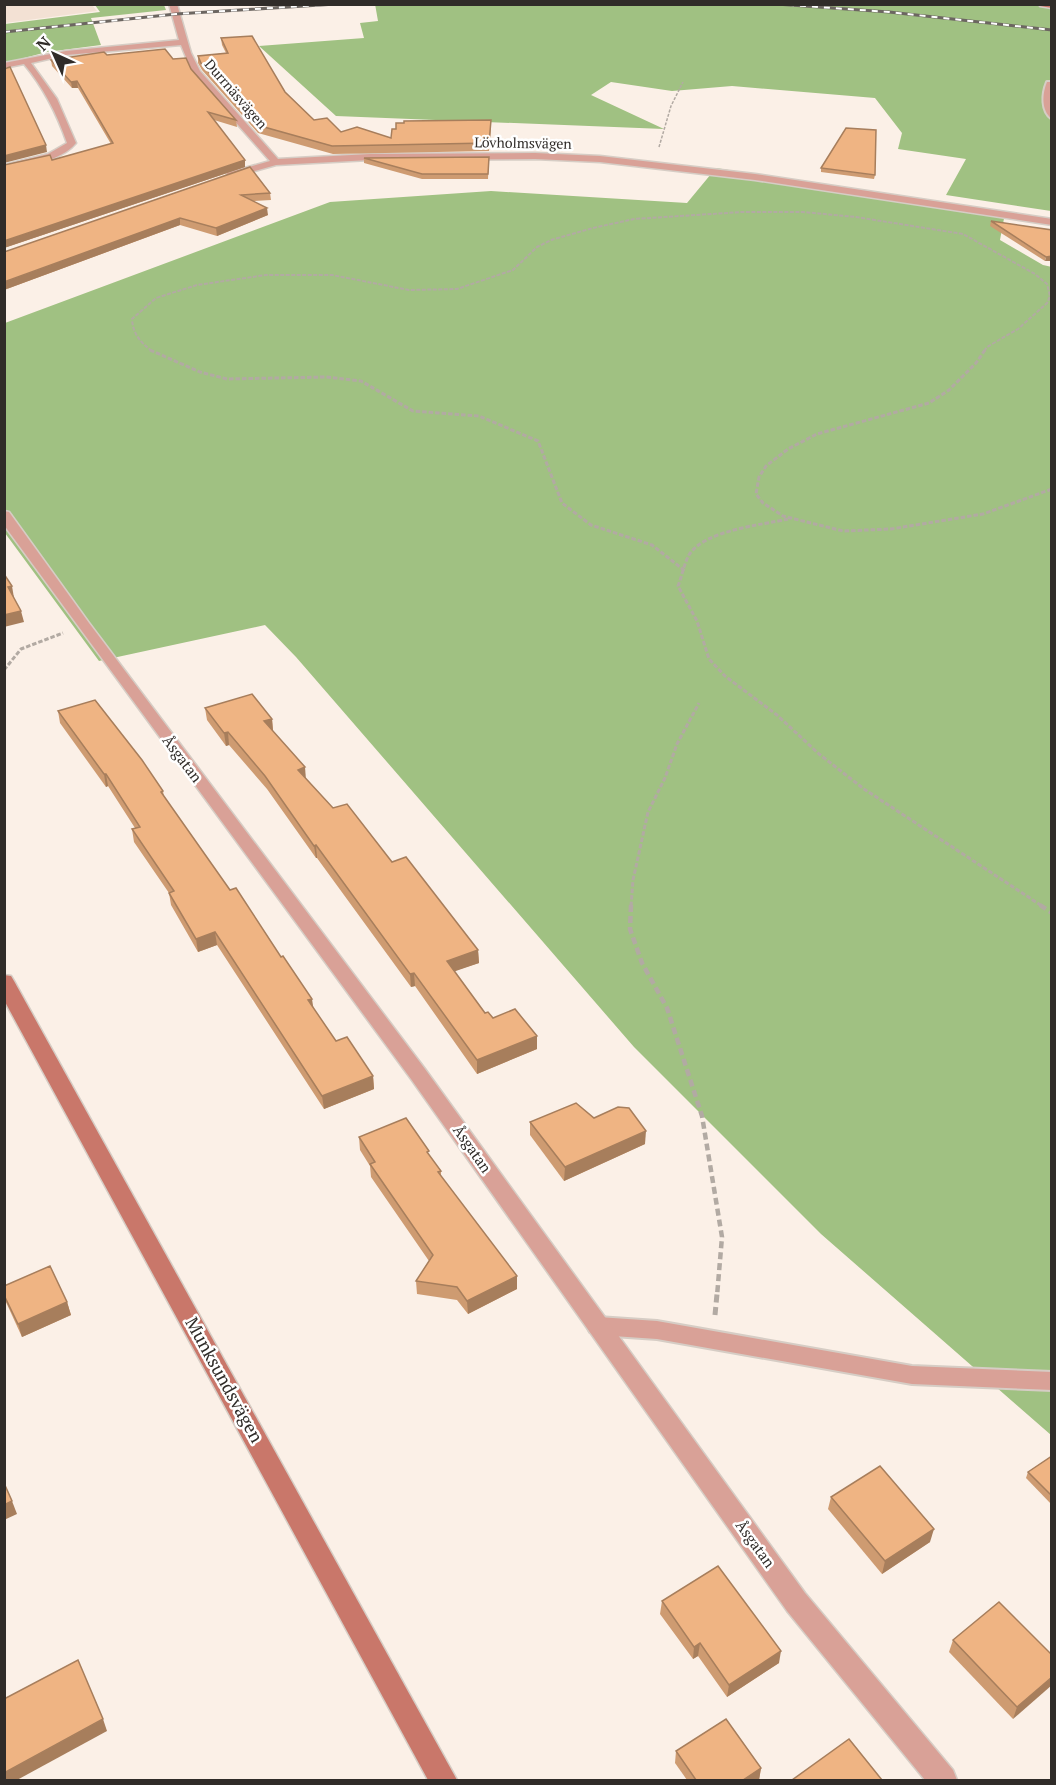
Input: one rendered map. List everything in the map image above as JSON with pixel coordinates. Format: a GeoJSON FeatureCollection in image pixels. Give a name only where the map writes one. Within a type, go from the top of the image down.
{"type":"FeatureCollection","features":[{"type":"Feature","properties":{"kind":"street","name":"Durrnäsvägen"},"geometry":{"type":"LineString","coordinates":[[173,4],[196,72],[276,162]]}},
{"type":"Feature","properties":{"kind":"street"},"geometry":{"type":"LineString","coordinates":[[1043,4],[1052,6]]}},
{"type":"Feature","properties":{"kind":"street"},"geometry":{"type":"LineString","coordinates":[[4,66],[66,53],[184,42]]}},
{"type":"Feature","properties":{"kind":"street"},"geometry":{"type":"LineString","coordinates":[[4,168],[58,152],[70,147],[72,143],[62,116],[43,80],[25,61]]}},
{"type":"Feature","properties":{"kind":"street","name":"Lövholmsvägen"},"geometry":{"type":"LineString","coordinates":[[224,177],[276,162],[370,157],[535,156],[649,163],[1052,222]]}},
{"type":"Feature","properties":{"kind":"street","name":"Åsgatan"},"geometry":{"type":"LineString","coordinates":[[4,515],[84,626],[411,1064],[796,1602],[943,1780]]}},
{"type":"Feature","properties":{"kind":"street","name":"Munksundsvägen"},"geometry":{"type":"LineString","coordinates":[[4,981],[443,1780]]}},
{"type":"Feature","properties":{"kind":"lane"},"geometry":{"type":"LineString","coordinates":[[1050,84],[1046,99],[1052,117]]}},
{"type":"Feature","properties":{"kind":"lane"},"geometry":{"type":"LineString","coordinates":[[598,1326],[657,1330],[912,1375],[1052,1381]]}},
{"type":"Feature","properties":{"kind":"path"},"geometry":{"type":"LineString","coordinates":[[649,163],[658,149],[671,106],[683,82]]}},
{"type":"Feature","properties":{"kind":"path"},"geometry":{"type":"LineString","coordinates":[[686,571],[652,545],[591,525],[562,503],[538,441],[479,416],[412,411],[361,381],[326,377],[227,379],[200,372],[154,353],[133,330],[132,319],[150,302],[175,291],[197,285],[266,275],[332,275],[409,290],[457,289],[513,270],[537,248],[550,240],[634,219],[742,212],[814,213],[963,234],[1035,274],[1047,284],[1050,296],[1047,303],[1018,329],[987,347],[976,363],[950,390],[929,403],[817,434],[788,449],[766,466],[759,477],[756,494],[763,503],[783,516],[843,531],[891,529],[983,514],[1052,489]]}},
{"type":"Feature","properties":{"kind":"path"},"geometry":{"type":"LineString","coordinates":[[790,518],[742,528],[698,545],[689,554],[686,571],[678,586],[697,621],[709,659],[725,676],[777,715],[819,754],[864,789],[1052,912]]}},
{"type":"Feature","properties":{"kind":"path"},"geometry":{"type":"LineString","coordinates":[[4,670],[14,654],[24,647],[84,626]]}},
{"type":"Feature","properties":{"kind":"path"},"geometry":{"type":"LineString","coordinates":[[699,703],[677,744],[665,778],[648,812],[633,880],[630,929],[642,963],[667,1008],[702,1116],[723,1237],[713,1340]]}},
{"type":"Feature","properties":{"kind":"shaded area"},"geometry":{"type":"Polygon","coordinates":[[[4,5],[92,5],[97,11],[5,23],[4,5]]]}},
{"type":"Feature","properties":{"kind":"green space"},"geometry":{"type":"Polygon","coordinates":[[[375,4],[1030,4],[1051,8],[1051,211],[946,195],[966,159],[898,149],[902,133],[875,98],[732,86],[672,91],[611,82],[591,95],[664,129],[336,116],[259,46],[364,38],[360,23],[378,21],[375,4]]]}},
{"type":"Feature","properties":{"kind":"green space"},"geometry":{"type":"Polygon","coordinates":[[[95,5],[164,5],[166,10],[91,18],[101,45],[47,52],[5,63],[5,24],[100,12],[95,5]]]}},
{"type":"Feature","properties":{"kind":"green space"},"geometry":{"type":"Polygon","coordinates":[[[716,168],[1005,213],[1000,240],[1043,265],[1052,267],[1051,1435],[821,1234],[634,1047],[296,657],[265,625],[99,661],[5,533],[5,323],[330,202],[491,191],[687,203],[716,168]]]}},
{"type":"Feature","properties":{"kind":"building"},"geometry":{"type":"Polygon","coordinates":[[[252,36],[285,92],[314,120],[327,118],[341,132],[357,127],[391,138],[392,129],[396,129],[396,123],[404,123],[404,121],[491,120],[489,143],[332,146],[257,125],[201,63],[198,56],[228,53],[221,38],[252,36]]]}},
{"type":"Feature","properties":{"kind":"building"},"geometry":{"type":"Polygon","coordinates":[[[165,49],[173,59],[186,58],[191,69],[236,120],[208,112],[245,160],[4,241],[4,165],[50,155],[52,160],[113,143],[77,81],[71,82],[51,60],[104,52],[107,55],[165,49]]]}},
{"type":"Feature","properties":{"kind":"building"},"geometry":{"type":"Polygon","coordinates":[[[10,67],[46,145],[4,156],[4,69],[10,67]]]}},
{"type":"Feature","properties":{"kind":"building"},"geometry":{"type":"Polygon","coordinates":[[[846,128],[876,130],[875,175],[821,168],[846,128]]]}},
{"type":"Feature","properties":{"kind":"building"},"geometry":{"type":"Polygon","coordinates":[[[489,157],[488,174],[422,174],[364,158],[489,157]]]}},
{"type":"Feature","properties":{"kind":"building"},"geometry":{"type":"Polygon","coordinates":[[[250,167],[270,193],[241,195],[267,208],[216,228],[180,218],[4,282],[4,252],[250,167]]]}},
{"type":"Feature","properties":{"kind":"building"},"geometry":{"type":"Polygon","coordinates":[[[991,221],[1052,230],[1052,256],[1046,257],[991,221]]]}},
{"type":"Feature","properties":{"kind":"building"},"geometry":{"type":"Polygon","coordinates":[[[4,574],[12,586],[8,587],[21,611],[4,615],[4,574]]]}},
{"type":"Feature","properties":{"kind":"building"},"geometry":{"type":"Polygon","coordinates":[[[252,694],[272,719],[264,721],[305,767],[298,770],[333,808],[347,804],[392,862],[406,857],[478,950],[447,961],[485,1013],[488,1012],[493,1018],[515,1009],[537,1036],[477,1060],[414,973],[410,974],[316,845],[314,846],[265,776],[228,732],[224,733],[205,708],[252,694]]]}},
{"type":"Feature","properties":{"kind":"building"},"geometry":{"type":"Polygon","coordinates":[[[95,700],[142,760],[163,791],[161,792],[230,890],[236,888],[281,957],[283,956],[312,999],[308,1000],[336,1041],[347,1037],[373,1076],[322,1096],[215,932],[196,939],[169,893],[174,891],[132,829],[140,827],[106,774],[58,711],[95,700]]]}},
{"type":"Feature","properties":{"kind":"building"},"geometry":{"type":"Polygon","coordinates":[[[576,1103],[594,1118],[618,1107],[629,1108],[646,1131],[565,1167],[530,1122],[576,1103]]]}},
{"type":"Feature","properties":{"kind":"building"},"geometry":{"type":"Polygon","coordinates":[[[406,1118],[441,1171],[438,1172],[517,1276],[467,1301],[457,1287],[416,1281],[433,1255],[370,1164],[375,1162],[359,1137],[406,1118]]]}},
{"type":"Feature","properties":{"kind":"building"},"geometry":{"type":"Polygon","coordinates":[[[50,1266],[67,1302],[18,1324],[4,1295],[4,1286],[50,1266]]]}},
{"type":"Feature","properties":{"kind":"building"},"geometry":{"type":"Polygon","coordinates":[[[1052,1456],[1052,1496],[1028,1472],[1052,1456]]]}},
{"type":"Feature","properties":{"kind":"building"},"geometry":{"type":"Polygon","coordinates":[[[880,1466],[934,1529],[885,1561],[831,1497],[880,1466]]]}},
{"type":"Feature","properties":{"kind":"building"},"geometry":{"type":"Polygon","coordinates":[[[4,1483],[12,1501],[4,1505],[4,1483]]]}},
{"type":"Feature","properties":{"kind":"building"},"geometry":{"type":"Polygon","coordinates":[[[718,1566],[781,1651],[729,1685],[700,1643],[694,1647],[662,1601],[718,1566]]]}},
{"type":"Feature","properties":{"kind":"building"},"geometry":{"type":"Polygon","coordinates":[[[999,1602],[1052,1655],[1052,1677],[1017,1707],[953,1640],[999,1602]]]}},
{"type":"Feature","properties":{"kind":"building"},"geometry":{"type":"Polygon","coordinates":[[[78,1660],[103,1719],[4,1773],[4,1699],[78,1660]]]}},
{"type":"Feature","properties":{"kind":"building"},"geometry":{"type":"Polygon","coordinates":[[[726,1719],[761,1768],[743,1780],[696,1780],[676,1751],[726,1719]]]}},
{"type":"Feature","properties":{"kind":"building"},"geometry":{"type":"Polygon","coordinates":[[[849,1739],[882,1780],[792,1780],[849,1739]]]}},
{"type":"Feature","properties":{"kind":"railway"},"geometry":{"type":"LineString","coordinates":[[4,32],[176,14],[336,4]]}},
{"type":"Feature","properties":{"kind":"railway"},"geometry":{"type":"LineString","coordinates":[[776,4],[889,12],[1052,30]]}}]}
